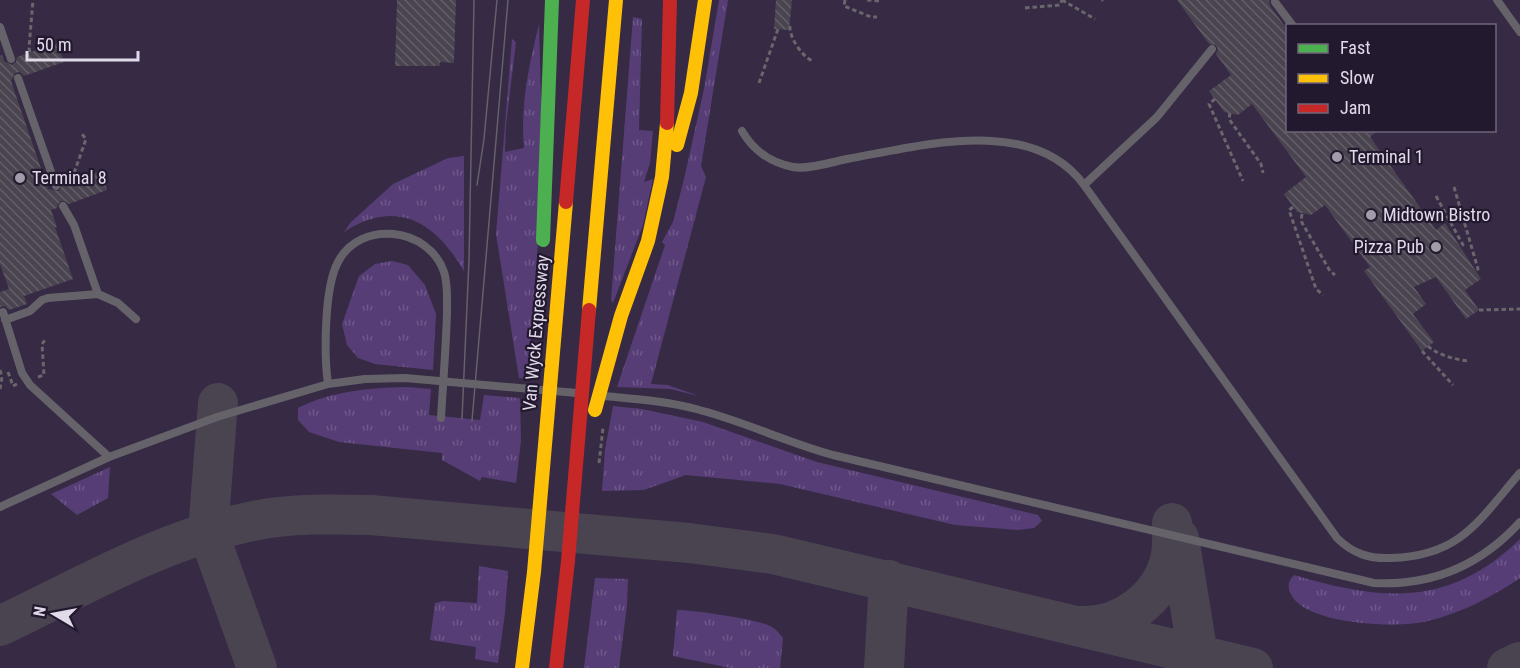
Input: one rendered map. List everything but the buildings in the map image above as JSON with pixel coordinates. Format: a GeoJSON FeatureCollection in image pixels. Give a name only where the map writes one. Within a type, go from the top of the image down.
{"type":"FeatureCollection","features":[{"type":"Feature","properties":{"kind":"highway"},"geometry":{"type":"LineString","coordinates":[[542,258],[548,165],[548,69],[552,0]]}},
{"type":"Feature","properties":{"kind":"highway","name":"Van Wyck Expressway"},"geometry":{"type":"LineString","coordinates":[[522,668],[534,572],[583,0]]}},
{"type":"Feature","properties":{"kind":"highway"},"geometry":{"type":"LineString","coordinates":[[556,668],[563,616],[616,0]]}},
{"type":"Feature","properties":{"kind":"highway"},"geometry":{"type":"LineString","coordinates":[[575,481],[619,325],[648,241],[662,177],[667,130],[670,0]]}},
{"type":"Feature","properties":{"kind":"highway"},"geometry":{"type":"LineString","coordinates":[[697,0],[698,36]]}},
{"type":"Feature","properties":{"kind":"highway"},"geometry":{"type":"LineString","coordinates":[[662,177],[683,130],[705,0]]}},
{"type":"Feature","properties":{"kind":"highway"},"geometry":{"type":"LineString","coordinates":[[533,401],[535,377]]}},
{"type":"Feature","properties":{"kind":"highway"},"geometry":{"type":"LineString","coordinates":[[531,436],[543,464]]}},
{"type":"Feature","properties":{"kind":"lane"},"geometry":{"type":"LineString","coordinates":[[1497,0],[1520,32]]}},
{"type":"Feature","properties":{"kind":"lane"},"geometry":{"type":"LineString","coordinates":[[1275,2],[1292,24]]}},
{"type":"Feature","properties":{"kind":"lane"},"geometry":{"type":"LineString","coordinates":[[0,27],[11,59]]}},
{"type":"Feature","properties":{"kind":"lane"},"geometry":{"type":"LineString","coordinates":[[1084,185],[1157,117],[1212,49]]}},
{"type":"Feature","properties":{"kind":"lane"},"geometry":{"type":"LineString","coordinates":[[18,78],[56,186]]}},
{"type":"Feature","properties":{"kind":"lane"},"geometry":{"type":"LineString","coordinates":[[742,131],[759,152],[774,161],[795,168],[954,141],[1013,143],[1047,153],[1071,169],[1258,430],[1345,546],[1367,557],[1384,559],[1419,555],[1444,548],[1466,533],[1520,473]]}},
{"type":"Feature","properties":{"kind":"lane"},"geometry":{"type":"LineString","coordinates":[[63,206],[74,225],[98,294]]}},
{"type":"Feature","properties":{"kind":"lane"},"geometry":{"type":"LineString","coordinates":[[328,384],[326,357],[330,295],[334,271],[339,260],[353,244],[371,236],[402,235],[428,248],[435,255],[445,275],[446,334],[441,418]]}},
{"type":"Feature","properties":{"kind":"lane"},"geometry":{"type":"LineString","coordinates":[[109,457],[30,385],[22,373],[4,316],[30,311],[42,300],[48,298],[98,294],[118,303],[136,319]]}},
{"type":"Feature","properties":{"kind":"lane"},"geometry":{"type":"LineString","coordinates":[[0,507],[109,457],[217,417],[328,384],[365,379],[405,378],[643,399],[697,409],[805,447],[863,462],[1374,583],[1414,582],[1453,572],[1485,553],[1520,522]]}},
{"type":"Feature","properties":{"kind":"path"},"geometry":{"type":"LineString","coordinates":[[30,52],[28,48],[33,0]]}},
{"type":"Feature","properties":{"kind":"path"},"geometry":{"type":"LineString","coordinates":[[845,0],[844,6],[877,17]]}},
{"type":"Feature","properties":{"kind":"path"},"geometry":{"type":"LineString","coordinates":[[867,0],[879,1]]}},
{"type":"Feature","properties":{"kind":"path"},"geometry":{"type":"LineString","coordinates":[[1025,8],[1060,5],[1062,0],[1095,19]]}},
{"type":"Feature","properties":{"kind":"path"},"geometry":{"type":"LineString","coordinates":[[790,26],[789,33],[807,58],[813,61]]}},
{"type":"Feature","properties":{"kind":"path"},"geometry":{"type":"LineString","coordinates":[[759,83],[778,29]]}},
{"type":"Feature","properties":{"kind":"path"},"geometry":{"type":"LineString","coordinates":[[1215,99],[1209,104],[1243,181]]}},
{"type":"Feature","properties":{"kind":"path"},"geometry":{"type":"LineString","coordinates":[[1230,113],[1229,119],[1261,164],[1263,173]]}},
{"type":"Feature","properties":{"kind":"path"},"geometry":{"type":"LineString","coordinates":[[74,180],[73,176],[86,139],[82,134]]}},
{"type":"Feature","properties":{"kind":"path"},"geometry":{"type":"LineString","coordinates":[[1454,187],[1478,269],[1475,270]]}},
{"type":"Feature","properties":{"kind":"path"},"geometry":{"type":"LineString","coordinates":[[1436,196],[1463,245],[1460,247]]}},
{"type":"Feature","properties":{"kind":"path"},"geometry":{"type":"LineString","coordinates":[[1293,207],[1289,210],[1316,289],[1323,295]]}},
{"type":"Feature","properties":{"kind":"path"},"geometry":{"type":"LineString","coordinates":[[1302,214],[1301,221],[1330,271],[1335,275]]}},
{"type":"Feature","properties":{"kind":"path"},"geometry":{"type":"LineString","coordinates":[[1479,310],[1520,309]]}},
{"type":"Feature","properties":{"kind":"path"},"geometry":{"type":"LineString","coordinates":[[1428,346],[1432,350],[1469,361]]}},
{"type":"Feature","properties":{"kind":"path"},"geometry":{"type":"LineString","coordinates":[[1422,351],[1453,385]]}},
{"type":"Feature","properties":{"kind":"path"},"geometry":{"type":"LineString","coordinates":[[0,370],[2,377],[0,389]]}},
{"type":"Feature","properties":{"kind":"shaded area"},"geometry":{"type":"Polygon","coordinates":[[[0,0],[1520,0],[1520,668],[0,668],[0,0]]]}},
{"type":"Feature","properties":{"kind":"green space"},"geometry":{"type":"Polygon","coordinates":[[[719,0],[728,0],[701,166],[706,177],[651,384],[668,385],[699,396],[670,389],[617,387],[665,245],[662,242],[673,222],[704,89],[719,0]]]}},
{"type":"Feature","properties":{"kind":"green space"},"geometry":{"type":"Polygon","coordinates":[[[633,17],[642,19],[639,130],[653,131],[650,163],[644,182],[653,179],[643,225],[613,303],[611,300],[633,17]]]}},
{"type":"Feature","properties":{"kind":"green space"},"geometry":{"type":"Polygon","coordinates":[[[539,24],[543,174],[528,379],[519,378],[496,234],[512,39],[516,42],[505,152],[524,148],[524,101],[539,24]]]}},
{"type":"Feature","properties":{"kind":"green space"},"geometry":{"type":"Polygon","coordinates":[[[464,156],[464,271],[440,239],[413,220],[398,216],[381,217],[363,222],[344,232],[351,222],[393,184],[448,158],[464,156]]]}},
{"type":"Feature","properties":{"kind":"green space"},"geometry":{"type":"Polygon","coordinates":[[[392,261],[408,265],[425,285],[436,314],[433,370],[375,364],[358,358],[347,345],[342,324],[359,276],[375,264],[392,261]]]}},
{"type":"Feature","properties":{"kind":"green space"},"geometry":{"type":"Polygon","coordinates":[[[406,387],[431,389],[429,415],[480,420],[484,395],[520,398],[521,441],[516,483],[482,477],[480,481],[442,460],[442,453],[339,442],[309,432],[298,420],[298,408],[337,394],[406,387]]]}},
{"type":"Feature","properties":{"kind":"green space"},"geometry":{"type":"Polygon","coordinates":[[[613,406],[642,409],[703,422],[817,462],[1038,515],[1042,521],[1034,528],[1018,530],[955,525],[780,484],[686,475],[644,490],[602,491],[605,450],[613,406]]]}},
{"type":"Feature","properties":{"kind":"green space"},"geometry":{"type":"Polygon","coordinates":[[[110,467],[108,498],[77,515],[51,494],[110,467]]]}},
{"type":"Feature","properties":{"kind":"green space"},"geometry":{"type":"Polygon","coordinates":[[[1520,539],[1520,578],[1476,604],[1428,621],[1374,624],[1331,618],[1312,612],[1298,603],[1289,589],[1289,583],[1294,575],[1356,590],[1385,593],[1413,593],[1440,588],[1467,577],[1494,561],[1520,539]]]}},
{"type":"Feature","properties":{"kind":"green space"},"geometry":{"type":"Polygon","coordinates":[[[479,566],[508,571],[498,663],[475,659],[476,647],[430,640],[435,603],[443,601],[477,603],[479,566]]]}},
{"type":"Feature","properties":{"kind":"green space"},"geometry":{"type":"Polygon","coordinates":[[[595,578],[628,579],[619,668],[584,668],[595,578]]]}},
{"type":"Feature","properties":{"kind":"green space"},"geometry":{"type":"Polygon","coordinates":[[[677,610],[739,618],[772,627],[783,638],[780,668],[730,668],[673,656],[677,610]]]}},
{"type":"Feature","properties":{"kind":"taxiway"},"geometry":{"type":"LineString","coordinates":[[218,403],[208,532],[257,668]]}},
{"type":"Feature","properties":{"kind":"taxiway"},"geometry":{"type":"LineString","coordinates":[[0,626],[155,552],[220,529],[253,521],[297,515],[371,515],[689,543],[773,554],[1253,668]]}},
{"type":"Feature","properties":{"kind":"taxiway"},"geometry":{"type":"LineString","coordinates":[[1082,626],[1111,622],[1125,616],[1137,608],[1158,587],[1170,560],[1172,523]]}},
{"type":"Feature","properties":{"kind":"taxiway"},"geometry":{"type":"LineString","coordinates":[[1179,538],[1200,668]]}},
{"type":"Feature","properties":{"kind":"taxiway"},"geometry":{"type":"LineString","coordinates":[[884,668],[889,580]]}},
{"type":"Feature","properties":{"kind":"taxiway"},"geometry":{"type":"LineString","coordinates":[[1507,668],[1520,662]]}},
{"type":"Feature","properties":{"kind":"tram line"},"geometry":{"type":"LineString","coordinates":[[462,419],[469,260],[474,0]]}},
{"type":"Feature","properties":{"kind":"tram line"},"geometry":{"type":"LineString","coordinates":[[477,185],[484,139],[497,0]]}},
{"type":"Feature","properties":{"kind":"tram line"},"geometry":{"type":"LineString","coordinates":[[472,421],[508,0]]}},
{"type":"Feature","properties":{"kind":"traffic: fast"},"geometry":{"type":"LineString","coordinates":[[543,240],[552,0]]}},
{"type":"Feature","properties":{"kind":"traffic: slow"},"geometry":{"type":"LineString","coordinates":[[589,310],[616,0]]}},
{"type":"Feature","properties":{"kind":"traffic: slow"},"geometry":{"type":"LineString","coordinates":[[677,145],[691,93],[705,0]]}},
{"type":"Feature","properties":{"kind":"traffic: slow"},"geometry":{"type":"LineString","coordinates":[[595,410],[621,316],[648,241],[662,177],[667,123]]}},
{"type":"Feature","properties":{"kind":"traffic: slow"},"geometry":{"type":"LineString","coordinates":[[522,668],[534,572],[566,202]]}},
{"type":"Feature","properties":{"kind":"traffic: jam"},"geometry":{"type":"LineString","coordinates":[[566,202],[583,0]]}},
{"type":"Feature","properties":{"kind":"traffic: jam"},"geometry":{"type":"LineString","coordinates":[[667,123],[670,0]]}},
{"type":"Feature","properties":{"kind":"traffic: jam"},"geometry":{"type":"LineString","coordinates":[[556,668],[568,561],[589,310]]}},
{"type":"Feature","properties":{"kind":"place","name":"Terminal 1"},"geometry":{"type":"Point","coordinates":[1337,157]}},
{"type":"Feature","properties":{"kind":"place","name":"Terminal 8"},"geometry":{"type":"Point","coordinates":[20,178]}},
{"type":"Feature","properties":{"kind":"place","name":"Midtown Bistro"},"geometry":{"type":"Point","coordinates":[1371,215]}},
{"type":"Feature","properties":{"kind":"place","name":"Pizza Pub"},"geometry":{"type":"Point","coordinates":[1436,247]}}]}
